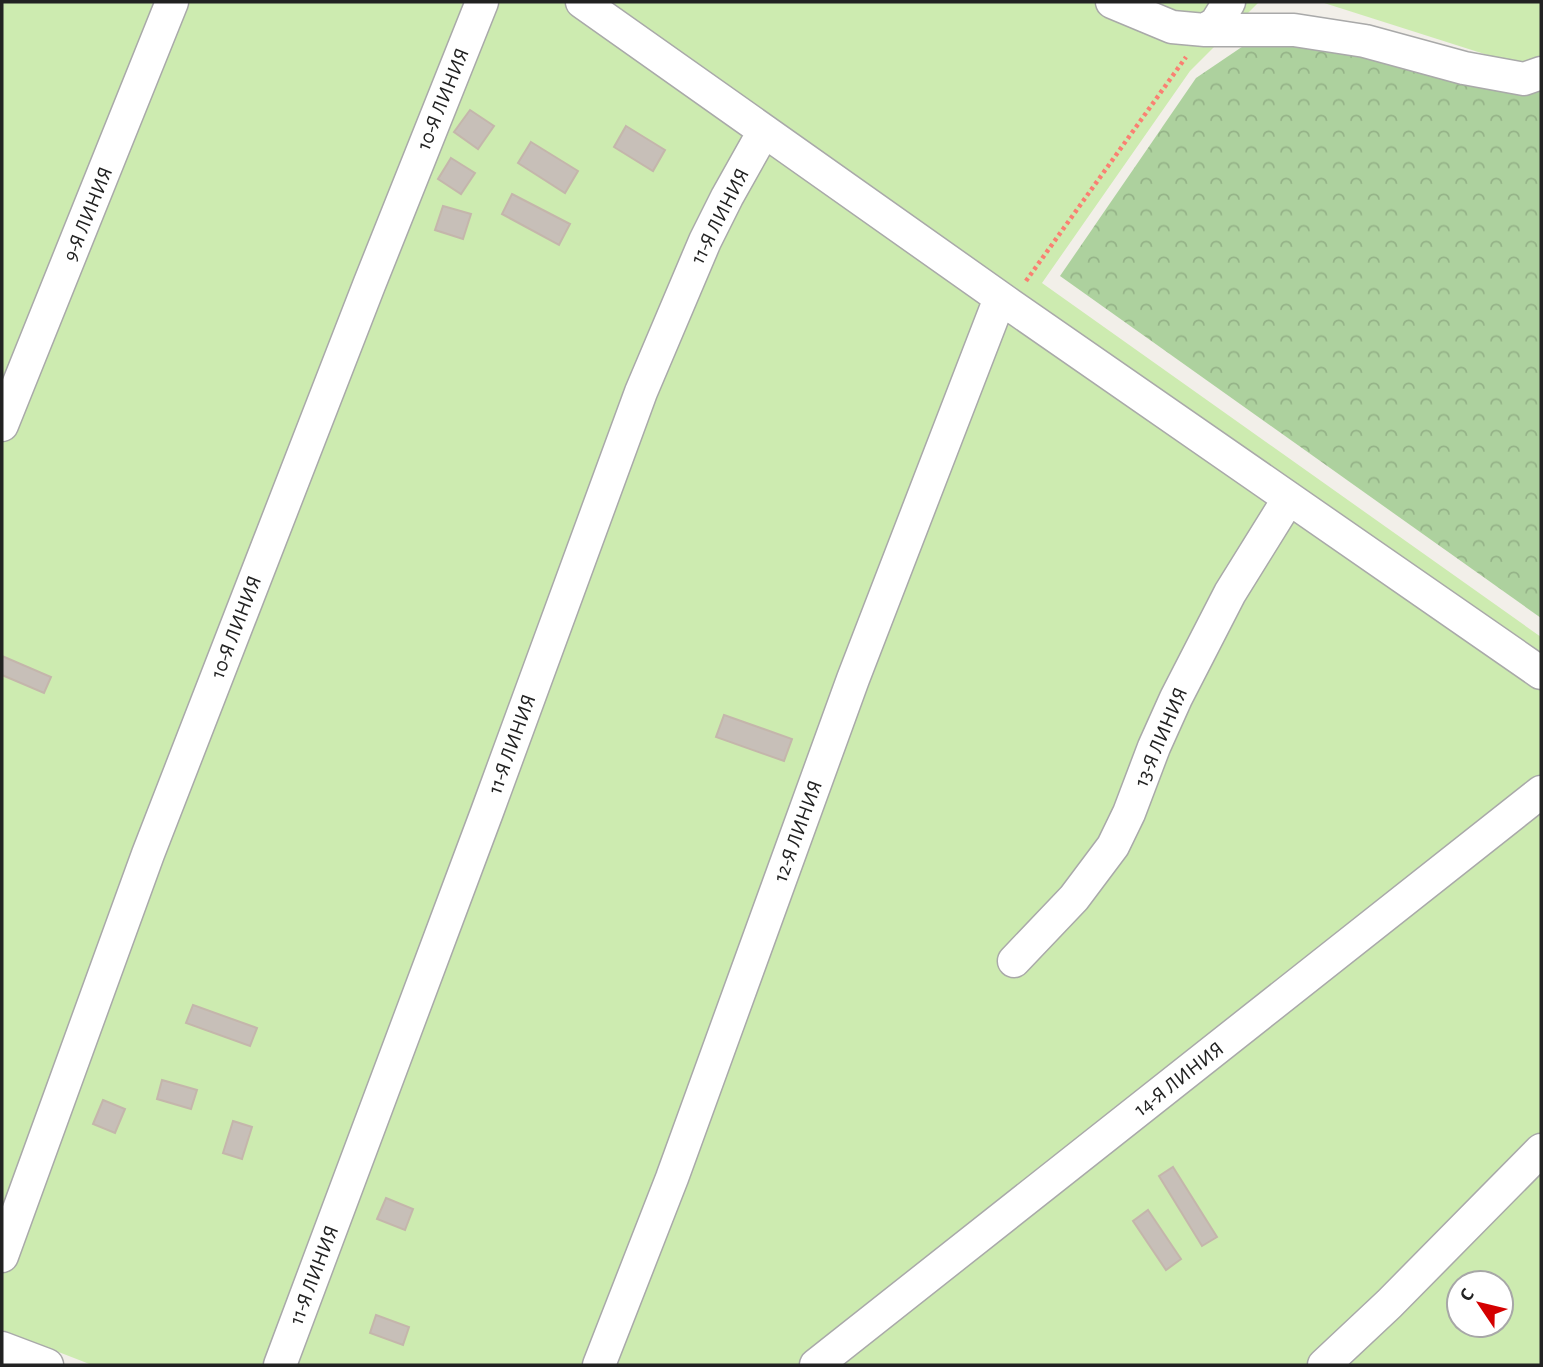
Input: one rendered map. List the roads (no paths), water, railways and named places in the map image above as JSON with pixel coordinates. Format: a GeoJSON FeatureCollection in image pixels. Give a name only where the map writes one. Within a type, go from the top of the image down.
{"type":"FeatureCollection","features":[{"type":"Feature","properties":{"kind":"street","name":"9-Я ЛИНИЯ"},"geometry":{"type":"LineString","coordinates":[[2,425],[172,2]]}},
{"type":"Feature","properties":{"kind":"street","name":"10-Я ЛИНИЯ"},"geometry":{"type":"LineString","coordinates":[[2,1256],[148,854],[482,2]]}},
{"type":"Feature","properties":{"kind":"street"},"geometry":{"type":"LineString","coordinates":[[582,2],[1005,301],[1541,673]]}},
{"type":"Feature","properties":{"kind":"street"},"geometry":{"type":"LineString","coordinates":[[1112,2],[1172,26],[1205,30],[1294,30],[1365,41],[1464,68],[1524,79],[1541,73]]}},
{"type":"Feature","properties":{"kind":"street"},"geometry":{"type":"LineString","coordinates":[[1205,30],[1216,23],[1229,2]]}},
{"type":"Feature","properties":{"kind":"street","name":"11-Я ЛИНИЯ"},"geometry":{"type":"LineString","coordinates":[[280,1365],[641,393],[705,241],[764,131]]}},
{"type":"Feature","properties":{"kind":"street","name":"12-Я ЛИНИЯ"},"geometry":{"type":"LineString","coordinates":[[599,1365],[672,1178],[853,679],[1005,301]]}},
{"type":"Feature","properties":{"kind":"street","name":"13-Я ЛИНИЯ"},"geometry":{"type":"LineString","coordinates":[[1014,961],[1074,898],[1113,846],[1176,698],[1230,593],[1289,498]]}},
{"type":"Feature","properties":{"kind":"street","name":"14-Я ЛИНИЯ"},"geometry":{"type":"LineString","coordinates":[[816,1365],[1541,792]]}},
{"type":"Feature","properties":{"kind":"street"},"geometry":{"type":"LineString","coordinates":[[1324,1365],[1389,1304],[1541,1150]]}},
{"type":"Feature","properties":{"kind":"street"},"geometry":{"type":"LineString","coordinates":[[2,1348],[47,1365]]}}]}
